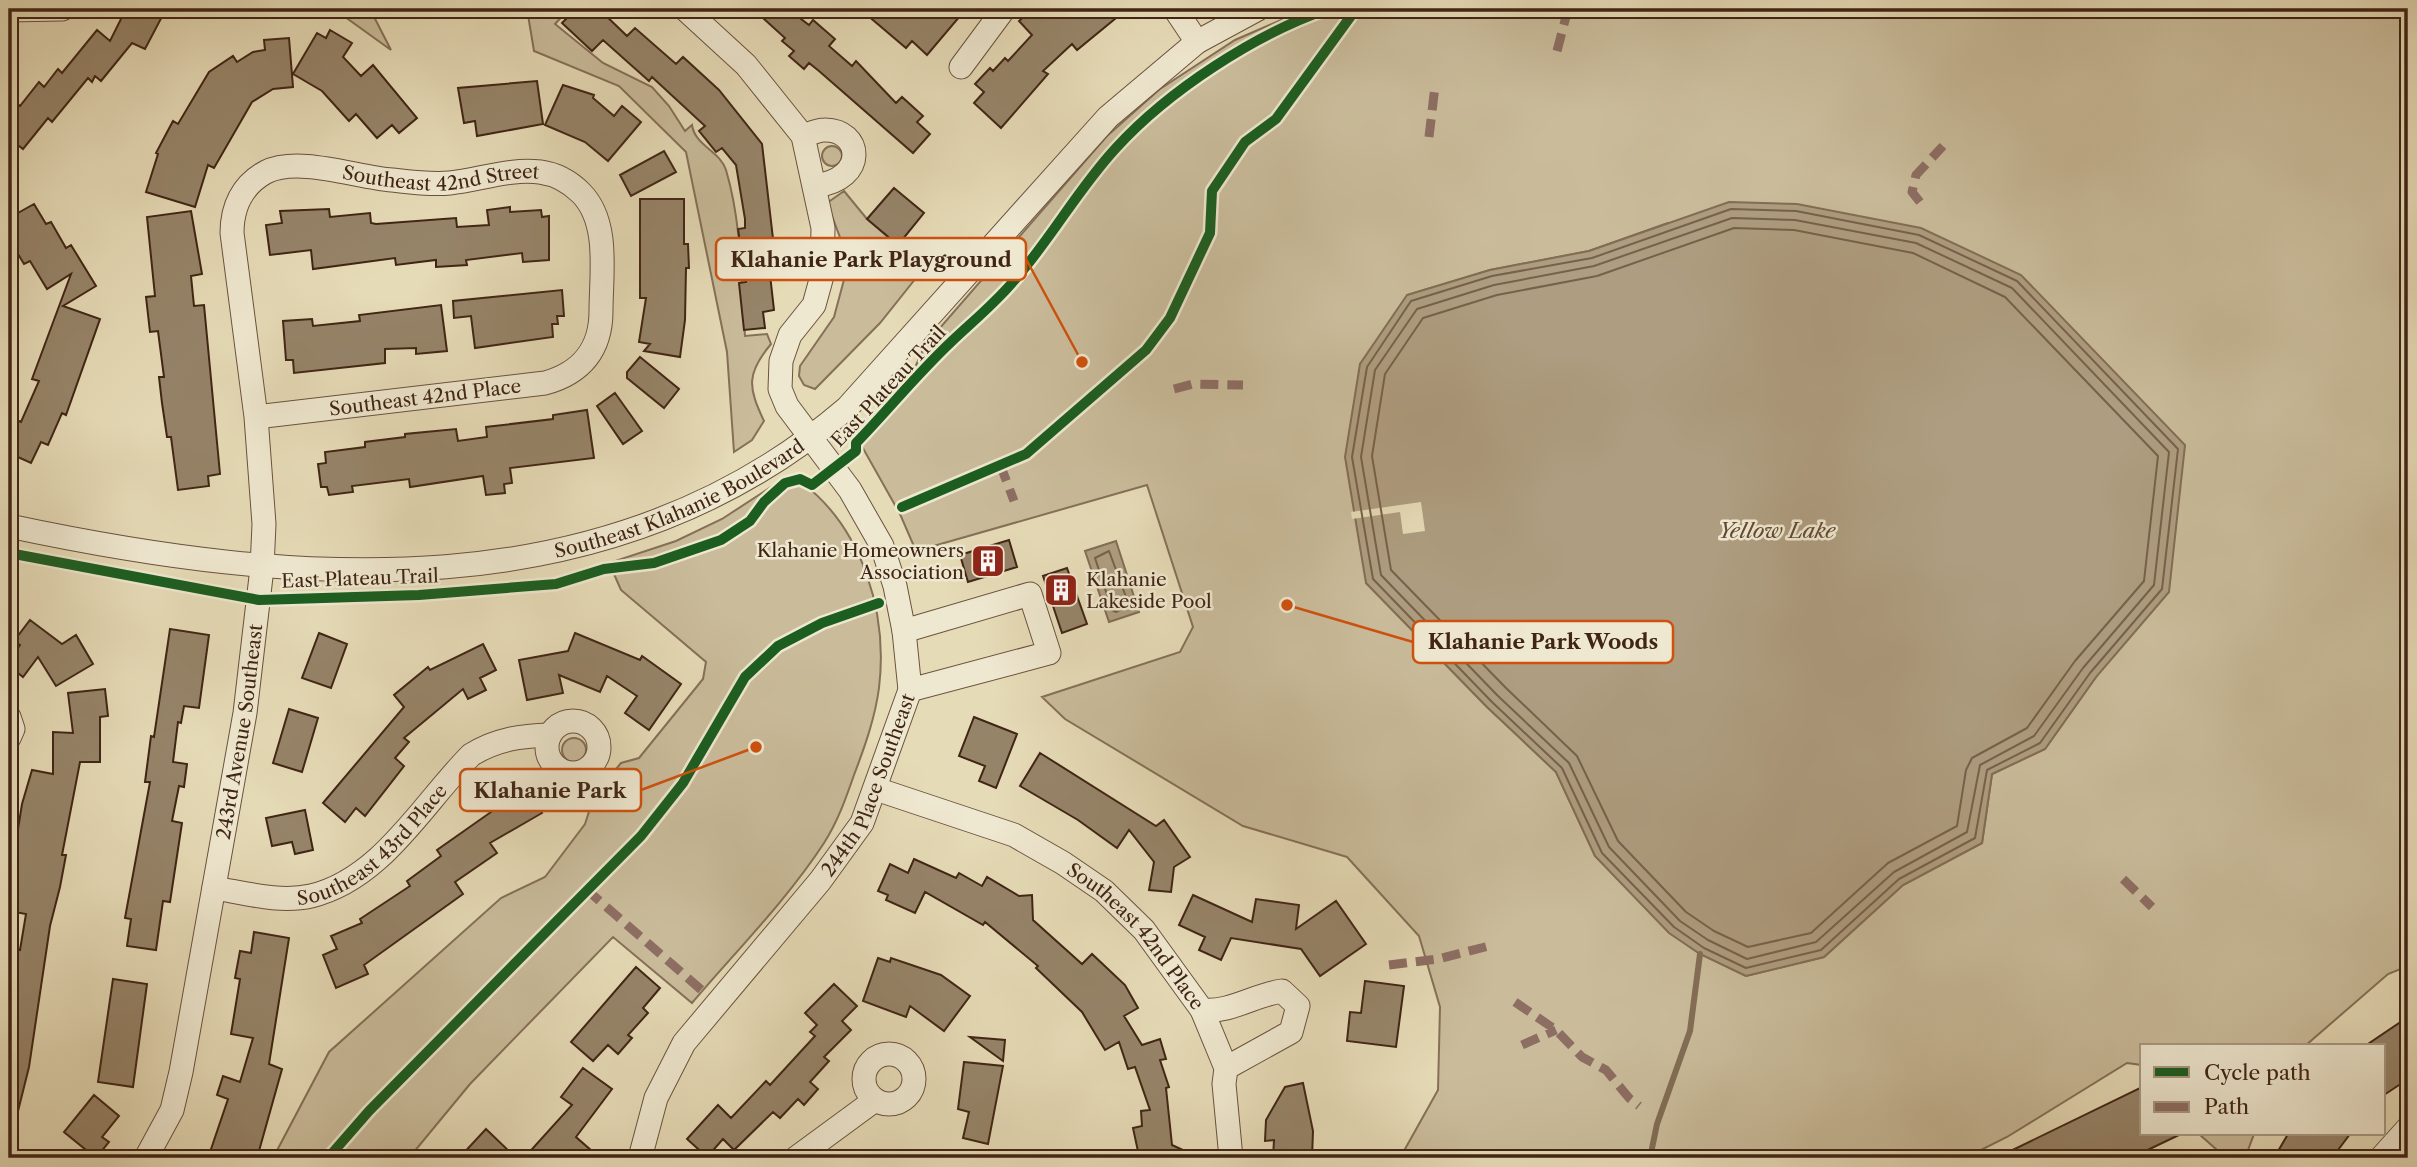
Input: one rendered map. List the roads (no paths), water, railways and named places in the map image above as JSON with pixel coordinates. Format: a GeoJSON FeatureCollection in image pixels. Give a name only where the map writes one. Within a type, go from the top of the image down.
{"type":"FeatureCollection","features":[{"type":"Feature","properties":{"kind":"street"},"geometry":{"type":"LineString","coordinates":[[9,10],[62,9]]}},
{"type":"Feature","properties":{"kind":"street","name":"244th Place Southeast"},"geometry":{"type":"LineString","coordinates":[[640,1158],[656,1098],[684,1043],[832,866],[862,823],[910,690],[904,631],[895,586],[882,546],[869,520],[787,406],[780,389],[778,374],[785,347],[814,305],[822,276],[823,228],[803,136],[746,65],[685,9]]}},
{"type":"Feature","properties":{"kind":"street"},"geometry":{"type":"LineString","coordinates":[[961,67],[1004,9]]}},
{"type":"Feature","properties":{"kind":"street"},"geometry":{"type":"LineString","coordinates":[[1175,9],[1197,42]]}},
{"type":"Feature","properties":{"kind":"street","name":"Southeast Klahanie Boulevard"},"geometry":{"type":"LineString","coordinates":[[9,526],[170,557],[262,568],[393,572],[551,552],[661,521],[707,499],[811,439],[847,408],[1108,117],[1197,42],[1258,9]]}},
{"type":"Feature","properties":{"kind":"street"},"geometry":{"type":"LineString","coordinates":[[803,136],[824,130],[831,131],[839,133],[852,145],[854,162],[847,175],[832,184],[815,186]]}},
{"type":"Feature","properties":{"kind":"street","name":"Southeast 42nd Street"},"geometry":{"type":"LineString","coordinates":[[296,165],[380,179],[447,183],[536,172],[554,175],[582,194],[599,224],[601,327],[587,359]]}},
{"type":"Feature","properties":{"kind":"street","name":"243rd Avenue Southeast"},"geometry":{"type":"LineString","coordinates":[[146,1158],[172,1110],[215,888],[244,713],[262,568],[264,524],[256,417],[232,213],[240,196],[266,172],[296,165]]}},
{"type":"Feature","properties":{"kind":"street","name":"Southeast 42nd Place"},"geometry":{"type":"LineString","coordinates":[[256,417],[545,383],[576,371],[587,359]]}},
{"type":"Feature","properties":{"kind":"street"},"geometry":{"type":"LineString","coordinates":[[904,631],[1030,594],[1049,653],[910,690]]}},
{"type":"Feature","properties":{"kind":"street"},"geometry":{"type":"LineString","coordinates":[[9,717],[13,729],[9,738]]}},
{"type":"Feature","properties":{"kind":"street","name":"Southeast 43rd Place"},"geometry":{"type":"LineString","coordinates":[[215,888],[277,898],[310,896],[336,887],[383,855],[471,755],[488,744],[509,738],[550,735]]}},
{"type":"Feature","properties":{"kind":"street","name":"Southeast 42nd Place"},"geometry":{"type":"LineString","coordinates":[[876,789],[1014,835],[1063,863],[1104,891],[1144,930],[1202,1010],[1219,1012],[1260,994],[1282,991],[1297,1006],[1291,1032],[1226,1068]]}},
{"type":"Feature","properties":{"kind":"street"},"geometry":{"type":"LineString","coordinates":[[1202,1010],[1226,1068],[1224,1084],[1231,1158]]}},
{"type":"Feature","properties":{"kind":"street"},"geometry":{"type":"LineString","coordinates":[[796,1158],[875,1100]]}},
{"type":"Feature","properties":{"kind":"street"},"geometry":{"type":"LineString","coordinates":[[2381,1158],[2408,1128]]}},
{"type":"Feature","properties":{"kind":"water","name":"Yellow Lake"},"geometry":{"type":"Polygon","coordinates":[[[1729,202],[1797,204],[1921,228],[2021,275],[2185,445],[2169,592],[2096,677],[2045,749],[1992,774],[1982,843],[1903,885],[1824,957],[1746,976],[1700,954],[1669,933],[1595,856],[1556,772],[1487,707],[1366,583],[1345,457],[1360,364],[1407,295],[1490,270],[1589,251],[1729,202]]]}},
{"type":"Feature","properties":{"kind":"water"},"geometry":{"type":"Polygon","coordinates":[[[1116,541],[1139,612],[1109,622],[1085,551],[1116,541]]]}},
{"type":"Feature","properties":{"kind":"waterway"},"geometry":{"type":"LineString","coordinates":[[1650,1158],[1657,1124],[1690,1031],[1700,954]]}},
{"type":"Feature","properties":{"kind":"place","name":"Klahanie Park Playground"},"geometry":{"type":"Point","coordinates":[1082,362]}},
{"type":"Feature","properties":{"kind":"place","name":"Klahanie Homeowners Association"},"geometry":{"type":"Point","coordinates":[988,561]}},
{"type":"Feature","properties":{"kind":"place","name":"Klahanie Lakeside Pool"},"geometry":{"type":"Point","coordinates":[1061,590]}},
{"type":"Feature","properties":{"kind":"place","name":"Klahanie Park Woods"},"geometry":{"type":"Point","coordinates":[1287,605]}},
{"type":"Feature","properties":{"kind":"place","name":"Klahanie Park"},"geometry":{"type":"Point","coordinates":[756,747]}}]}
